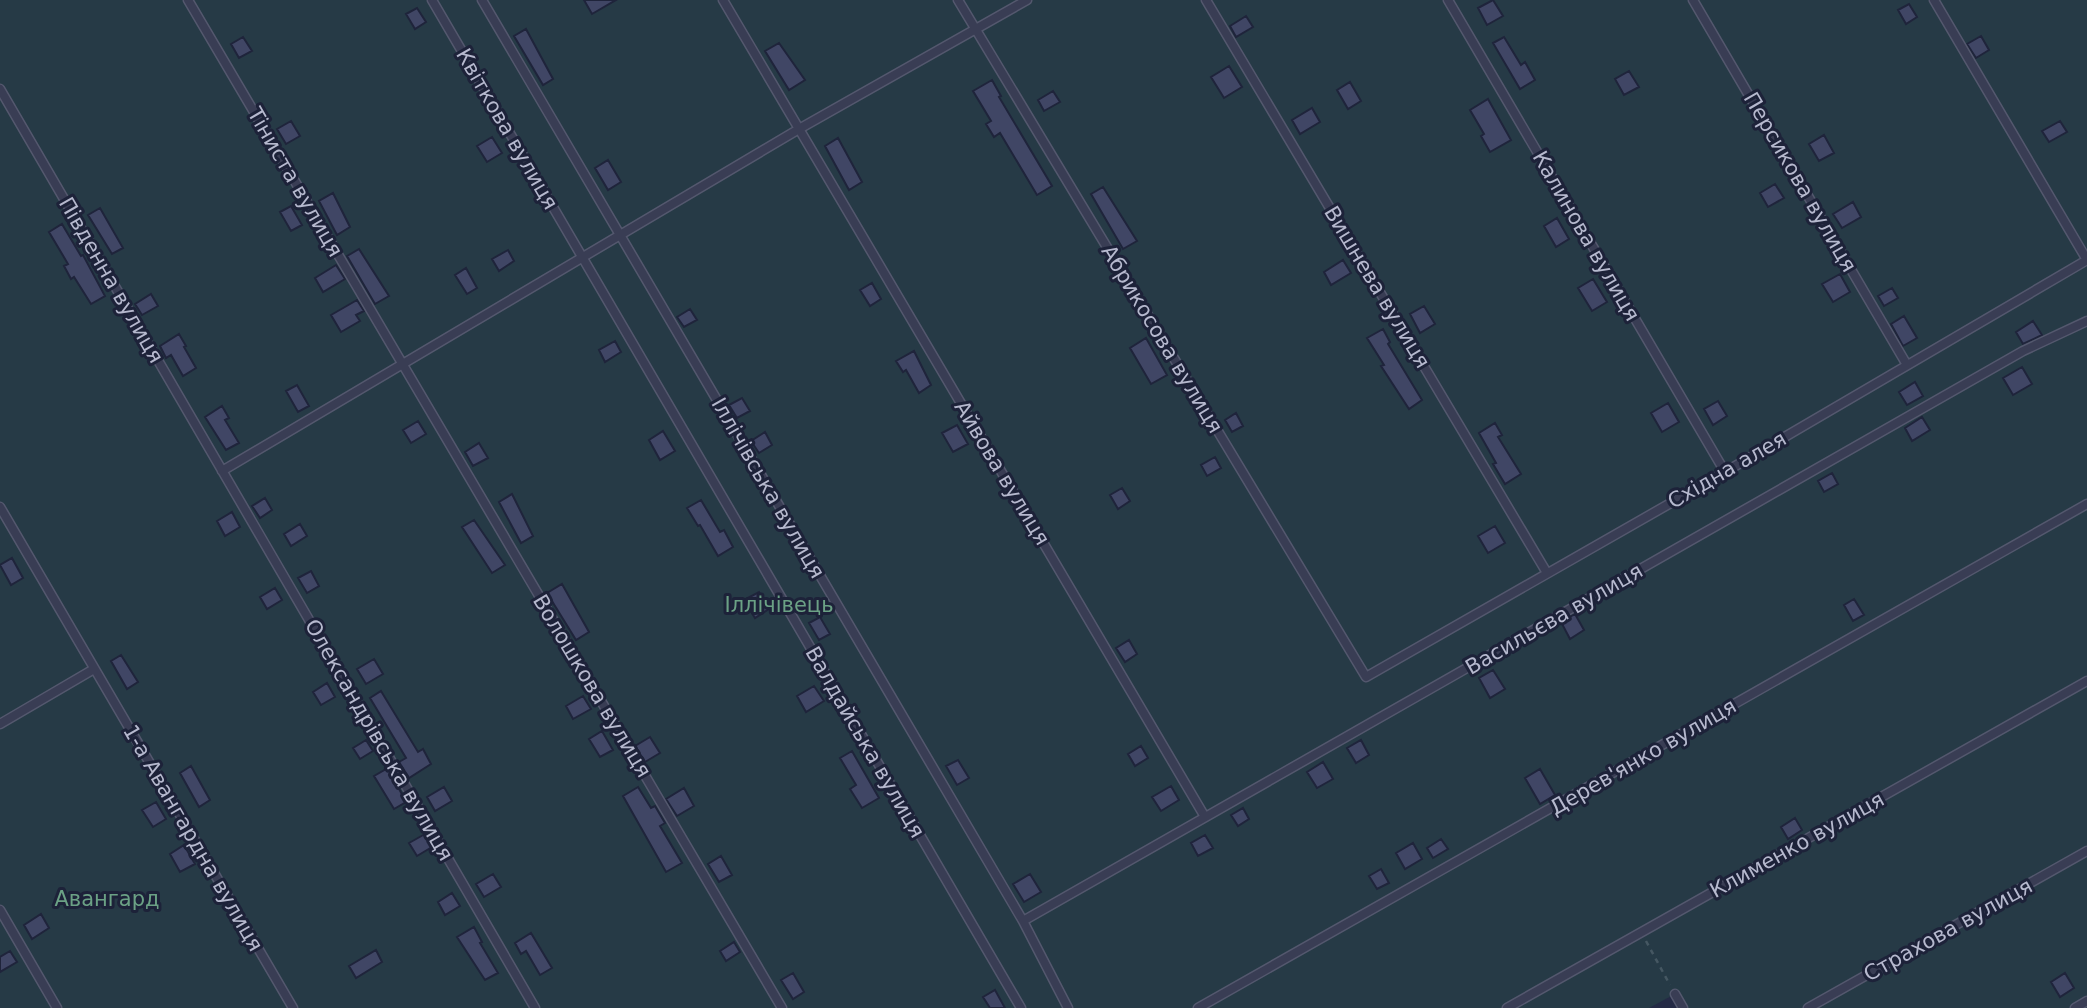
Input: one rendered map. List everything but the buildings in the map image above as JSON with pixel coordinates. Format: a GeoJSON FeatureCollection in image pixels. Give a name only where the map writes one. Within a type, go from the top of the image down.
{"type":"FeatureCollection","features":[{"type":"Feature","properties":{"kind":"lane","name":"Тіниста вулиця"},"geometry":{"type":"LineString","coordinates":[[188,0],[402,364]]}},
{"type":"Feature","properties":{"kind":"lane","name":"Квіткова вулиця"},"geometry":{"type":"LineString","coordinates":[[432,0],[582,258]]}},
{"type":"Feature","properties":{"kind":"lane","name":"Іллічівська вулиця"},"geometry":{"type":"LineString","coordinates":[[482,0],[1023,921],[1068,1008]]}},
{"type":"Feature","properties":{"kind":"lane","name":"Айвова вулиця"},"geometry":{"type":"LineString","coordinates":[[723,0],[1205,817]]}},
{"type":"Feature","properties":{"kind":"lane","name":"Абрикосова вулиця"},"geometry":{"type":"LineString","coordinates":[[958,0],[1366,677]]}},
{"type":"Feature","properties":{"kind":"lane"},"geometry":{"type":"LineString","coordinates":[[222,471],[799,129],[1027,0]]}},
{"type":"Feature","properties":{"kind":"lane","name":"Вишнева вулиця"},"geometry":{"type":"LineString","coordinates":[[1206,0],[1547,573]]}},
{"type":"Feature","properties":{"kind":"lane","name":"Калинова вулиця"},"geometry":{"type":"LineString","coordinates":[[1448,0],[1725,472]]}},
{"type":"Feature","properties":{"kind":"lane","name":"Персикова вулиця"},"geometry":{"type":"LineString","coordinates":[[1693,0],[1907,365]]}},
{"type":"Feature","properties":{"kind":"lane"},"geometry":{"type":"LineString","coordinates":[[1934,0],[2087,260]]}},
{"type":"Feature","properties":{"kind":"lane","name":"Південна вулиця"},"geometry":{"type":"LineString","coordinates":[[0,89],[222,471]]}},
{"type":"Feature","properties":{"kind":"lane","name":"Валдайська вулиця"},"geometry":{"type":"LineString","coordinates":[[582,258],[1021,1008]]}},
{"type":"Feature","properties":{"kind":"lane","name":"Східна алея"},"geometry":{"type":"LineString","coordinates":[[1366,677],[1725,472],[2087,260]]}},
{"type":"Feature","properties":{"kind":"lane","name":"Васильєва вулиця"},"geometry":{"type":"LineString","coordinates":[[1023,921],[2023,351],[2087,321]]}},
{"type":"Feature","properties":{"kind":"lane","name":"Волошкова вулиця"},"geometry":{"type":"LineString","coordinates":[[402,364],[782,1008]]}},
{"type":"Feature","properties":{"kind":"lane","name":"Олександрівська вулиця"},"geometry":{"type":"LineString","coordinates":[[222,471],[535,1008]]}},
{"type":"Feature","properties":{"kind":"lane","name":"Дерев'янко вулиця"},"geometry":{"type":"LineString","coordinates":[[1198,1008],[2087,505]]}},
{"type":"Feature","properties":{"kind":"lane","name":"1-а Авангардна вулиця"},"geometry":{"type":"LineString","coordinates":[[0,507],[293,1008]]}},
{"type":"Feature","properties":{"kind":"lane"},"geometry":{"type":"LineString","coordinates":[[0,724],[94,669]]}},
{"type":"Feature","properties":{"kind":"lane","name":"Клименко вулиця"},"geometry":{"type":"LineString","coordinates":[[1507,1008],[2087,681]]}},
{"type":"Feature","properties":{"kind":"lane","name":"Страхова вулиця"},"geometry":{"type":"LineString","coordinates":[[1808,1008],[2087,851]]}},
{"type":"Feature","properties":{"kind":"lane"},"geometry":{"type":"LineString","coordinates":[[0,910],[57,1008]]}},
{"type":"Feature","properties":{"kind":"lane"},"geometry":{"type":"LineString","coordinates":[[1675,994],[1683,1008]]}},
{"type":"Feature","properties":{"kind":"lane"},"geometry":{"type":"LineString","coordinates":[[2075,1008],[2087,1001]]}},
{"type":"Feature","properties":{"kind":"path"},"geometry":{"type":"LineString","coordinates":[[1641,932],[1675,994]]}},
{"type":"Feature","properties":{"kind":"green space"},"geometry":{"type":"Polygon","coordinates":[[[0,0],[2087,0],[2087,1008],[1683,1008],[1675,994],[1649,1008],[0,1008],[0,0]]]}},
{"type":"Feature","properties":{"kind":"park label","name":"Іллічівець"},"geometry":{"type":"Point","coordinates":[779,605]}},
{"type":"Feature","properties":{"kind":"park label","name":"Авангард"},"geometry":{"type":"Point","coordinates":[107,899]}}]}
